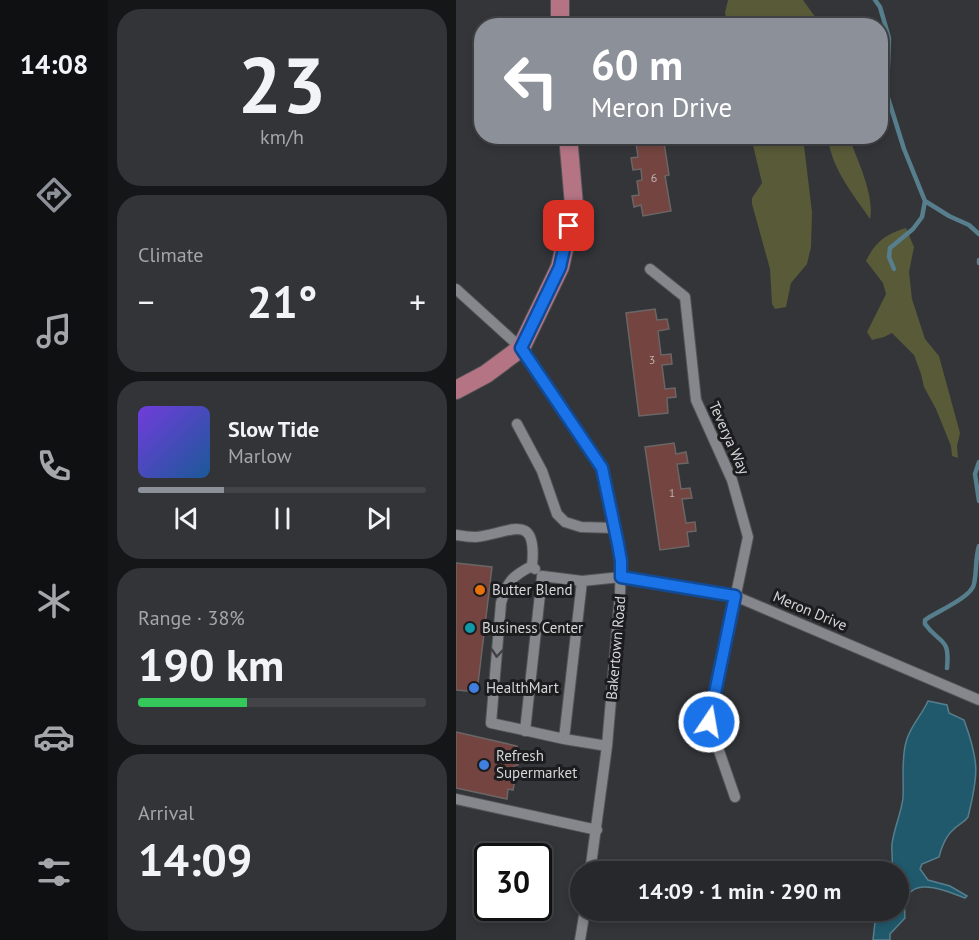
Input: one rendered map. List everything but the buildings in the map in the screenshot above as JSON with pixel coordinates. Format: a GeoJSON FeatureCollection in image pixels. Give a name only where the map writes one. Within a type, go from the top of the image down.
{"type":"FeatureCollection","features":[{"type":"Feature","properties":{"kind":"main road"},"geometry":{"type":"LineString","coordinates":[[560,0],[560,18]]}},
{"type":"Feature","properties":{"kind":"main road"},"geometry":{"type":"LineString","coordinates":[[456,390],[486,374],[521,348],[560,267],[574,205],[569,144]]}},
{"type":"Feature","properties":{"kind":"street","name":"Teverya Way"},"geometry":{"type":"LineString","coordinates":[[650,269],[685,297],[696,400],[732,480],[748,537],[709,722],[735,797]]}},
{"type":"Feature","properties":{"kind":"street","name":"Bakertown Road"},"geometry":{"type":"LineString","coordinates":[[456,289],[521,348],[602,468],[621,561],[621,577],[607,746],[592,861]]}},
{"type":"Feature","properties":{"kind":"street"},"geometry":{"type":"LineString","coordinates":[[517,424],[542,471],[557,514],[565,522],[581,527],[615,528]]}},
{"type":"Feature","properties":{"kind":"street"},"geometry":{"type":"LineString","coordinates":[[456,535],[475,537],[517,528],[524,530],[530,536],[533,552],[532,566],[542,576],[525,731]]}},
{"type":"Feature","properties":{"kind":"street"},"geometry":{"type":"LineString","coordinates":[[532,566],[514,575],[505,589],[501,603],[491,723],[607,746]]}},
{"type":"Feature","properties":{"kind":"street","name":"Meron Drive"},"geometry":{"type":"LineString","coordinates":[[542,576],[582,581],[621,577],[735,596],[979,700]]}},
{"type":"Feature","properties":{"kind":"street"},"geometry":{"type":"LineString","coordinates":[[564,739],[582,581]]}},
{"type":"Feature","properties":{"kind":"street"},"geometry":{"type":"LineString","coordinates":[[456,799],[597,830]]}},
{"type":"Feature","properties":{"kind":"street"},"geometry":{"type":"LineString","coordinates":[[580,940],[583,921]]}},
{"type":"Feature","properties":{"kind":"green space"},"geometry":{"type":"Polygon","coordinates":[[[728,0],[803,0],[816,18],[726,18],[728,0]]]}},
{"type":"Feature","properties":{"kind":"green space"},"geometry":{"type":"Polygon","coordinates":[[[753,144],[804,144],[812,212],[811,247],[807,264],[791,283],[786,307],[775,309],[772,304],[770,269],[752,204],[752,198],[762,183],[753,144]]]}},
{"type":"Feature","properties":{"kind":"green space"},"geometry":{"type":"Polygon","coordinates":[[[829,144],[852,144],[868,189],[870,219],[838,170],[829,144]]]}},
{"type":"Feature","properties":{"kind":"green space"},"geometry":{"type":"Polygon","coordinates":[[[906,228],[914,247],[909,272],[912,299],[925,339],[939,356],[960,433],[957,446],[958,458],[952,456],[951,446],[924,387],[914,355],[892,333],[872,340],[867,332],[886,294],[883,283],[866,261],[882,240],[906,228]]]}},
{"type":"Feature","properties":{"kind":"water"},"geometry":{"type":"Polygon","coordinates":[[[928,701],[947,705],[949,713],[964,720],[975,757],[976,778],[968,817],[948,835],[939,857],[922,864],[920,869],[928,880],[950,886],[967,896],[965,898],[943,890],[923,887],[909,894],[909,861],[892,861],[893,838],[903,798],[904,749],[910,731],[928,701]]]}},
{"type":"Feature","properties":{"kind":"water"},"geometry":{"type":"Polygon","coordinates":[[[902,921],[890,934],[890,940],[873,940],[875,922],[902,921]]]}},
{"type":"Feature","properties":{"kind":"waterway"},"geometry":{"type":"LineString","coordinates":[[875,0],[883,18]]}},
{"type":"Feature","properties":{"kind":"waterway"},"geometry":{"type":"LineString","coordinates":[[888,35],[888,67]]}},
{"type":"Feature","properties":{"kind":"waterway"},"geometry":{"type":"LineString","coordinates":[[888,98],[904,149],[925,201],[969,225],[979,234]]}},
{"type":"Feature","properties":{"kind":"waterway"},"geometry":{"type":"LineString","coordinates":[[894,269],[889,257],[890,248],[913,229],[922,217],[925,201]]}},
{"type":"Feature","properties":{"kind":"waterway"},"geometry":{"type":"LineString","coordinates":[[979,462],[975,474],[979,501]]}},
{"type":"Feature","properties":{"kind":"waterway"},"geometry":{"type":"LineString","coordinates":[[947,668],[948,658],[945,646],[930,631],[925,620],[961,599],[972,589],[979,546]]}},
{"type":"Feature","properties":{"kind":"place","name":"Butter Blend"},"geometry":{"type":"Point","coordinates":[480,590]}},
{"type":"Feature","properties":{"kind":"place","name":"Business Center"},"geometry":{"type":"Point","coordinates":[470,628]}},
{"type":"Feature","properties":{"kind":"place","name":"HealthMart"},"geometry":{"type":"Point","coordinates":[474,688]}},
{"type":"Feature","properties":{"kind":"place","name":"Refresh Supermarket"},"geometry":{"type":"Point","coordinates":[484,765]}},
{"type":"Feature","properties":{"kind":"route"},"geometry":{"type":"LineString","coordinates":[[569,226],[560,267],[521,348],[602,468],[621,561],[621,577],[735,596],[709,722]]}}]}
